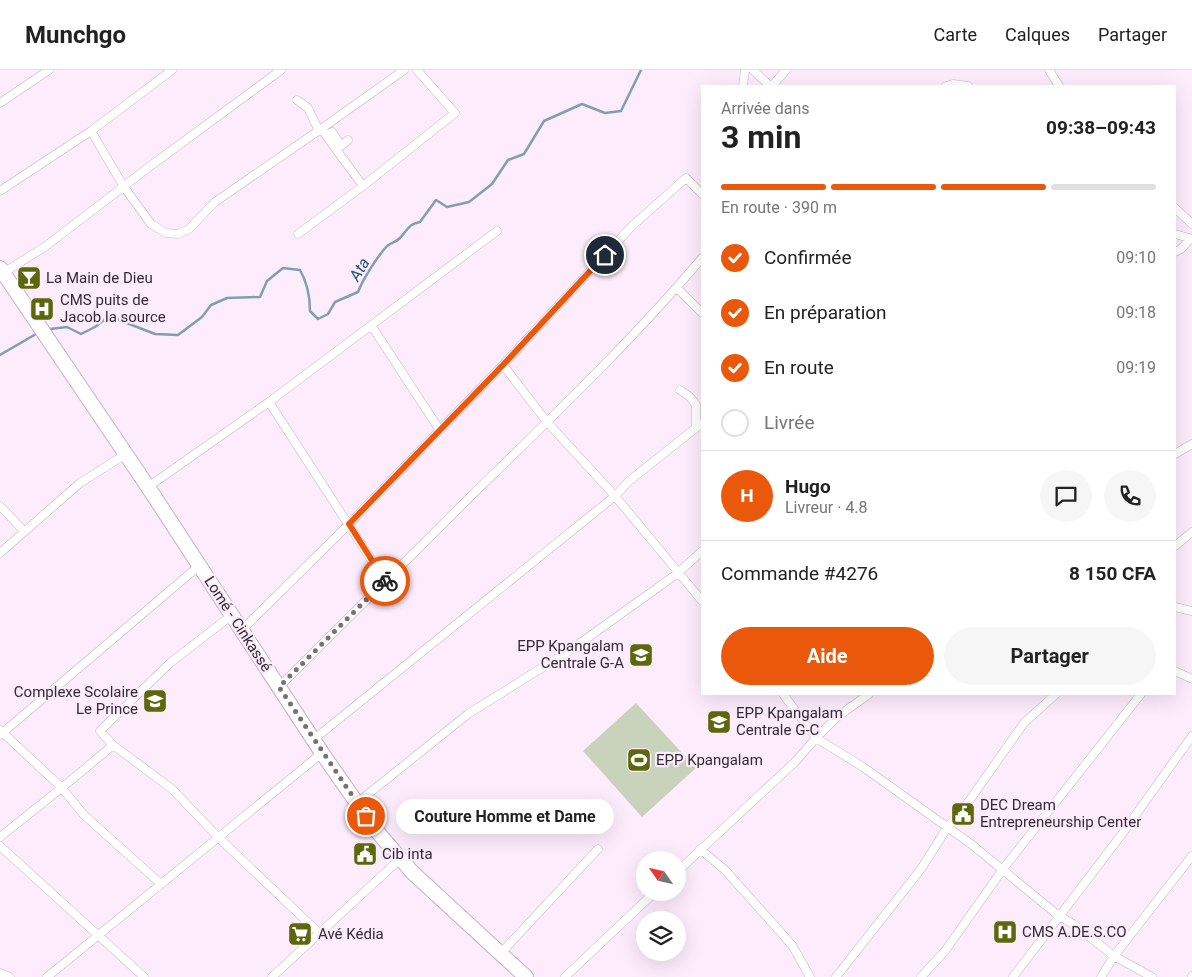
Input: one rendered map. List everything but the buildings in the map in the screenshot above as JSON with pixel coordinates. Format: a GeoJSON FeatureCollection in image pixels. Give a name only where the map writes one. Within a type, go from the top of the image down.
{"type":"FeatureCollection","features":[{"type":"Feature","properties":{"kind":"highway","name":"Lomé - Cinkassé"},"geometry":{"type":"LineString","coordinates":[[2,270],[200,565],[313,740],[375,829],[400,859],[526,977]]}},
{"type":"Feature","properties":{"kind":"street"},"geometry":{"type":"LineString","coordinates":[[0,103],[49,70]]}},
{"type":"Feature","properties":{"kind":"street"},"geometry":{"type":"LineString","coordinates":[[0,192],[91,131],[172,70]]}},
{"type":"Feature","properties":{"kind":"street"},"geometry":{"type":"LineString","coordinates":[[2,270],[46,246],[282,70]]}},
{"type":"Feature","properties":{"kind":"street"},"geometry":{"type":"LineString","coordinates":[[91,131],[124,187],[151,224],[166,233],[178,234],[189,229],[215,202],[322,132],[404,70]]}},
{"type":"Feature","properties":{"kind":"street"},"geometry":{"type":"LineString","coordinates":[[298,234],[363,186],[455,113],[417,70]]}},
{"type":"Feature","properties":{"kind":"street"},"geometry":{"type":"LineString","coordinates":[[743,85],[745,70]]}},
{"type":"Feature","properties":{"kind":"street"},"geometry":{"type":"LineString","coordinates":[[752,70],[770,85]]}},
{"type":"Feature","properties":{"kind":"street"},"geometry":{"type":"LineString","coordinates":[[772,85],[786,70]]}},
{"type":"Feature","properties":{"kind":"street"},"geometry":{"type":"LineString","coordinates":[[1049,70],[1058,85]]}},
{"type":"Feature","properties":{"kind":"street"},"geometry":{"type":"LineString","coordinates":[[297,100],[308,108],[322,132],[363,186]]}},
{"type":"Feature","properties":{"kind":"street"},"geometry":{"type":"LineString","coordinates":[[322,132],[332,132],[341,146],[348,140]]}},
{"type":"Feature","properties":{"kind":"street"},"geometry":{"type":"LineString","coordinates":[[242,630],[349,524],[503,365],[631,227],[686,178],[701,193]]}},
{"type":"Feature","properties":{"kind":"street"},"geometry":{"type":"LineString","coordinates":[[1176,209],[1192,224]]}},
{"type":"Feature","properties":{"kind":"street"},"geometry":{"type":"LineString","coordinates":[[148,487],[269,402],[497,231]]}},
{"type":"Feature","properties":{"kind":"street"},"geometry":{"type":"LineString","coordinates":[[1176,234],[1191,239],[1176,252]]}},
{"type":"Feature","properties":{"kind":"street"},"geometry":{"type":"LineString","coordinates":[[279,687],[547,422],[677,288],[701,259]]}},
{"type":"Feature","properties":{"kind":"street"},"geometry":{"type":"LineString","coordinates":[[677,288],[701,312]]}},
{"type":"Feature","properties":{"kind":"street"},"geometry":{"type":"LineString","coordinates":[[371,325],[439,429]]}},
{"type":"Feature","properties":{"kind":"street"},"geometry":{"type":"LineString","coordinates":[[503,365],[547,422],[615,496],[701,600]]}},
{"type":"Feature","properties":{"kind":"street"},"geometry":{"type":"LineString","coordinates":[[680,390],[690,397],[696,405],[696,428]]}},
{"type":"Feature","properties":{"kind":"street"},"geometry":{"type":"LineString","coordinates":[[269,402],[385,581]]}},
{"type":"Feature","properties":{"kind":"street"},"geometry":{"type":"LineString","coordinates":[[313,740],[615,496],[629,481],[701,424]]}},
{"type":"Feature","properties":{"kind":"street"},"geometry":{"type":"LineString","coordinates":[[1176,453],[1192,444]]}},
{"type":"Feature","properties":{"kind":"street"},"geometry":{"type":"LineString","coordinates":[[0,553],[80,483],[126,454]]}},
{"type":"Feature","properties":{"kind":"street"},"geometry":{"type":"LineString","coordinates":[[0,506],[24,531]]}},
{"type":"Feature","properties":{"kind":"street"},"geometry":{"type":"LineString","coordinates":[[1176,545],[1192,532]]}},
{"type":"Feature","properties":{"kind":"street"},"geometry":{"type":"LineString","coordinates":[[357,803],[468,714],[572,649],[678,573],[701,552]]}},
{"type":"Feature","properties":{"kind":"street"},"geometry":{"type":"LineString","coordinates":[[161,884],[84,815],[62,787],[1,733],[200,565]]}},
{"type":"Feature","properties":{"kind":"street"},"geometry":{"type":"LineString","coordinates":[[1176,607],[1192,611]]}},
{"type":"Feature","properties":{"kind":"street"},"geometry":{"type":"LineString","coordinates":[[232,614],[170,663],[100,731],[113,745],[172,789],[218,837],[319,933]]}},
{"type":"Feature","properties":{"kind":"street"},"geometry":{"type":"LineString","coordinates":[[1176,671],[1192,679]]}},
{"type":"Feature","properties":{"kind":"street"},"geometry":{"type":"LineString","coordinates":[[784,695],[816,738],[863,767],[947,828],[1002,869],[1059,916],[1114,956],[1152,977]]}},
{"type":"Feature","properties":{"kind":"street"},"geometry":{"type":"LineString","coordinates":[[686,863],[784,773],[837,717],[868,695]]}},
{"type":"Feature","properties":{"kind":"street"},"geometry":{"type":"LineString","coordinates":[[836,977],[905,889],[947,828],[969,801],[1024,724],[1055,695]]}},
{"type":"Feature","properties":{"kind":"street"},"geometry":{"type":"LineString","coordinates":[[921,977],[944,951],[1002,869],[1140,695]]}},
{"type":"Feature","properties":{"kind":"street"},"geometry":{"type":"LineString","coordinates":[[1013,977],[1127,827],[1192,736]]}},
{"type":"Feature","properties":{"kind":"street"},"geometry":{"type":"LineString","coordinates":[[0,838],[77,777],[113,745]]}},
{"type":"Feature","properties":{"kind":"street"},"geometry":{"type":"LineString","coordinates":[[48,977],[322,753]]}},
{"type":"Feature","properties":{"kind":"street"},"geometry":{"type":"LineString","coordinates":[[0,846],[144,977]]}},
{"type":"Feature","properties":{"kind":"street"},"geometry":{"type":"LineString","coordinates":[[500,953],[598,849]]}},
{"type":"Feature","properties":{"kind":"street"},"geometry":{"type":"LineString","coordinates":[[700,849],[725,870],[792,945],[810,977]]}},
{"type":"Feature","properties":{"kind":"street"},"geometry":{"type":"LineString","coordinates":[[1101,977],[1114,956],[1192,856]]}},
{"type":"Feature","properties":{"kind":"street"},"geometry":{"type":"LineString","coordinates":[[272,977],[400,859]]}},
{"type":"Feature","properties":{"kind":"street"},"geometry":{"type":"LineString","coordinates":[[565,977],[645,901]]}},
{"type":"Feature","properties":{"kind":"street"},"geometry":{"type":"LineString","coordinates":[[0,973],[10,977]]}},
{"type":"Feature","properties":{"kind":"green space","name":"EPP Kpangalam"},"geometry":{"type":"Polygon","coordinates":[[[636,703],[696,768],[642,817],[583,751],[636,703]]]}},
{"type":"Feature","properties":{"kind":"waterway","name":"Ata"},"geometry":{"type":"LineString","coordinates":[[50,329],[67,327],[81,334],[95,327],[109,316],[155,334],[178,335],[202,317],[211,305],[227,298],[260,297],[267,281],[283,268],[300,270],[308,290],[310,311],[318,319],[328,314],[335,302],[358,292],[375,262],[387,246],[397,241],[411,226],[420,222],[436,200],[447,207],[469,202],[492,184],[508,160],[524,154],[544,121],[582,104],[605,113],[621,111],[641,70]]}},
{"type":"Feature","properties":{"kind":"waterway","name":"Ata"},"geometry":{"type":"LineString","coordinates":[[0,355],[36,334]]}},
{"type":"Feature","properties":{"kind":"way so far"},"geometry":{"type":"LineString","coordinates":[[366,816],[279,687],[385,581]]}},
{"type":"Feature","properties":{"kind":"place","name":"La Main de Dieu"},"geometry":{"type":"Point","coordinates":[29,278]}},
{"type":"Feature","properties":{"kind":"place","name":"CMS puits de Jacob la source"},"geometry":{"type":"Point","coordinates":[42,309]}},
{"type":"Feature","properties":{"kind":"place","name":"EPP Kpangalam Centrale G-A"},"geometry":{"type":"Point","coordinates":[641,655]}},
{"type":"Feature","properties":{"kind":"place","name":"Complexe Scolaire Le Prince"},"geometry":{"type":"Point","coordinates":[155,701]}},
{"type":"Feature","properties":{"kind":"place","name":"EPP Kpangalam Centrale G-C"},"geometry":{"type":"Point","coordinates":[719,722]}},
{"type":"Feature","properties":{"kind":"place","name":"EPP Kpangalam"},"geometry":{"type":"Point","coordinates":[639,760]}},
{"type":"Feature","properties":{"kind":"place","name":"DEC Dream Entrepreneurship Center"},"geometry":{"type":"Point","coordinates":[963,814]}},
{"type":"Feature","properties":{"kind":"place","name":"Couture Homme et Dame"},"geometry":{"type":"Point","coordinates":[366,816]}},
{"type":"Feature","properties":{"kind":"place","name":"Cib inta"},"geometry":{"type":"Point","coordinates":[365,854]}},
{"type":"Feature","properties":{"kind":"place","name":"CMS A.DE.S.CO"},"geometry":{"type":"Point","coordinates":[1005,932]}},
{"type":"Feature","properties":{"kind":"place","name":"Avé Kédia"},"geometry":{"type":"Point","coordinates":[300,934]}},
{"type":"Feature","properties":{"kind":"route"},"geometry":{"type":"LineString","coordinates":[[385,581],[349,524],[503,365],[605,255]]}}]}
